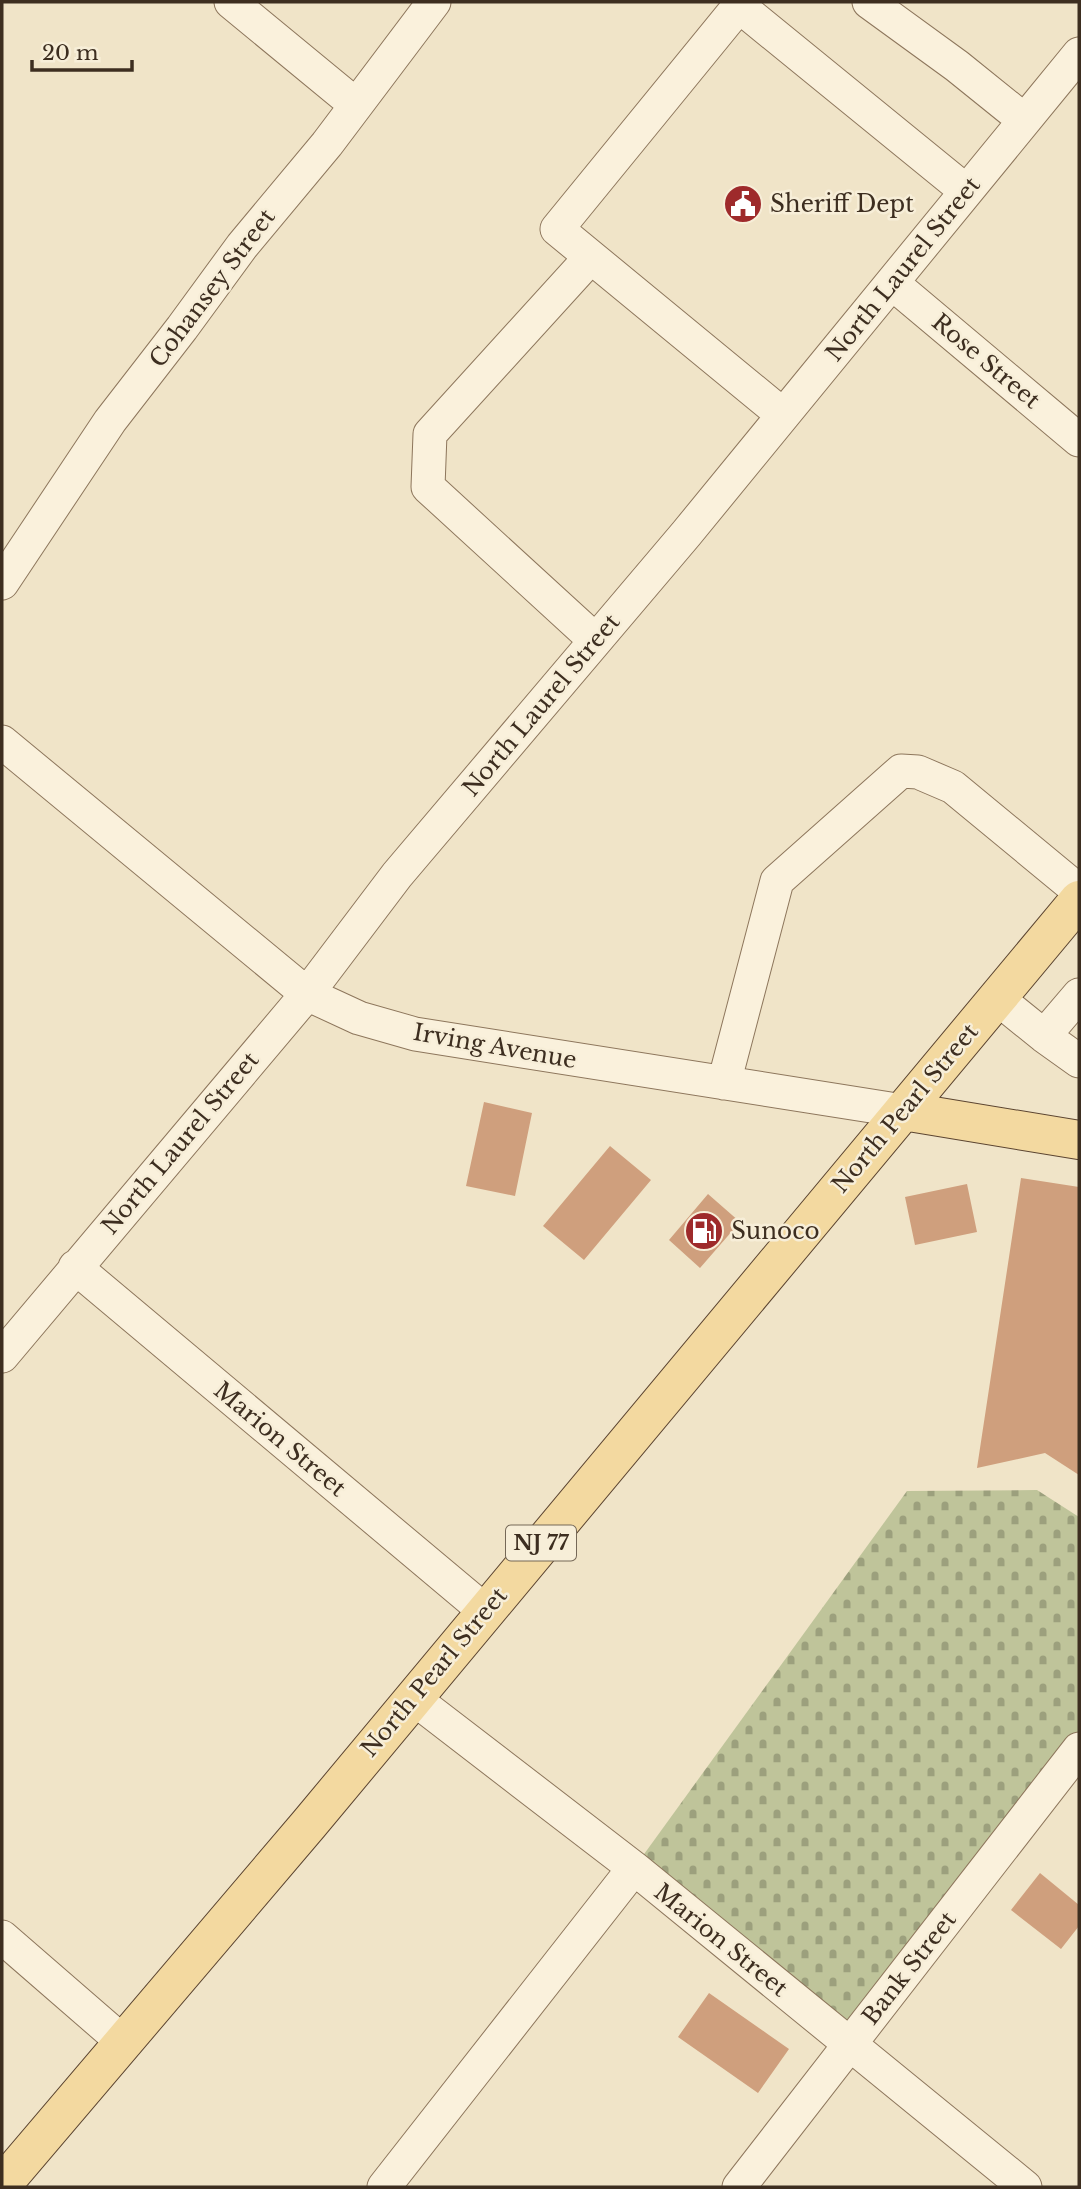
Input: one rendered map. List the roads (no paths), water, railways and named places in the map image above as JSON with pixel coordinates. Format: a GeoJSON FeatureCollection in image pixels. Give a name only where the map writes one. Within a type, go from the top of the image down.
{"type":"FeatureCollection","features":[{"type":"Feature","properties":{"kind":"main road","name":"North Pearl Street"},"geometry":{"type":"LineString","coordinates":[[2,2185],[413,1698],[1079,900]]}},
{"type":"Feature","properties":{"kind":"main road","name":"Irving Avenue"},"geometry":{"type":"LineString","coordinates":[[903,1111],[1079,1140]]}},
{"type":"Feature","properties":{"kind":"street"},"geometry":{"type":"LineString","coordinates":[[231,2],[356,105]]}},
{"type":"Feature","properties":{"kind":"street","name":"Cohansey Street"},"geometry":{"type":"LineString","coordinates":[[2,583],[110,421],[242,246],[327,144],[435,2]]}},
{"type":"Feature","properties":{"kind":"street"},"geometry":{"type":"LineString","coordinates":[[869,2],[957,66],[1024,120]]}},
{"type":"Feature","properties":{"kind":"street"},"geometry":{"type":"LineString","coordinates":[[783,415],[557,229],[739,6],[967,191]]}},
{"type":"Feature","properties":{"kind":"street","name":"North Laurel Street"},"geometry":{"type":"LineString","coordinates":[[2,1356],[307,994],[397,875],[783,415],[1079,54]]}},
{"type":"Feature","properties":{"kind":"street"},"geometry":{"type":"LineString","coordinates":[[591,257],[430,433],[428,487],[596,640]]}},
{"type":"Feature","properties":{"kind":"street","name":"Rose Street"},"geometry":{"type":"LineString","coordinates":[[892,282],[1079,440]]}},
{"type":"Feature","properties":{"kind":"street","name":"Irving Avenue"},"geometry":{"type":"LineString","coordinates":[[2,742],[307,994],[359,1018],[415,1034],[903,1111]]}},
{"type":"Feature","properties":{"kind":"street"},"geometry":{"type":"LineString","coordinates":[[724,1083],[777,881],[901,772],[918,772],[953,787],[1079,891]]}},
{"type":"Feature","properties":{"kind":"street"},"geometry":{"type":"LineString","coordinates":[[1044,1037],[1079,995]]}},
{"type":"Feature","properties":{"kind":"street"},"geometry":{"type":"LineString","coordinates":[[997,999],[1079,1061]]}},
{"type":"Feature","properties":{"kind":"street","name":"Marion Street"},"geometry":{"type":"LineString","coordinates":[[75,1267],[485,1611]]}},
{"type":"Feature","properties":{"kind":"street","name":"Marion Street"},"geometry":{"type":"LineString","coordinates":[[413,1698],[634,1868],[1025,2187]]}},
{"type":"Feature","properties":{"kind":"street","name":"Bank Street"},"geometry":{"type":"LineString","coordinates":[[739,2187],[1079,1749]]}},
{"type":"Feature","properties":{"kind":"street"},"geometry":{"type":"LineString","coordinates":[[384,2187],[634,1868]]}},
{"type":"Feature","properties":{"kind":"street"},"geometry":{"type":"LineString","coordinates":[[2,1937],[123,2042]]}},
{"type":"Feature","properties":{"kind":"place","name":"Sheriff Dept"},"geometry":{"type":"Point","coordinates":[743,204]}},
{"type":"Feature","properties":{"kind":"place","name":"Sunoco"},"geometry":{"type":"Point","coordinates":[704,1231]}}]}
